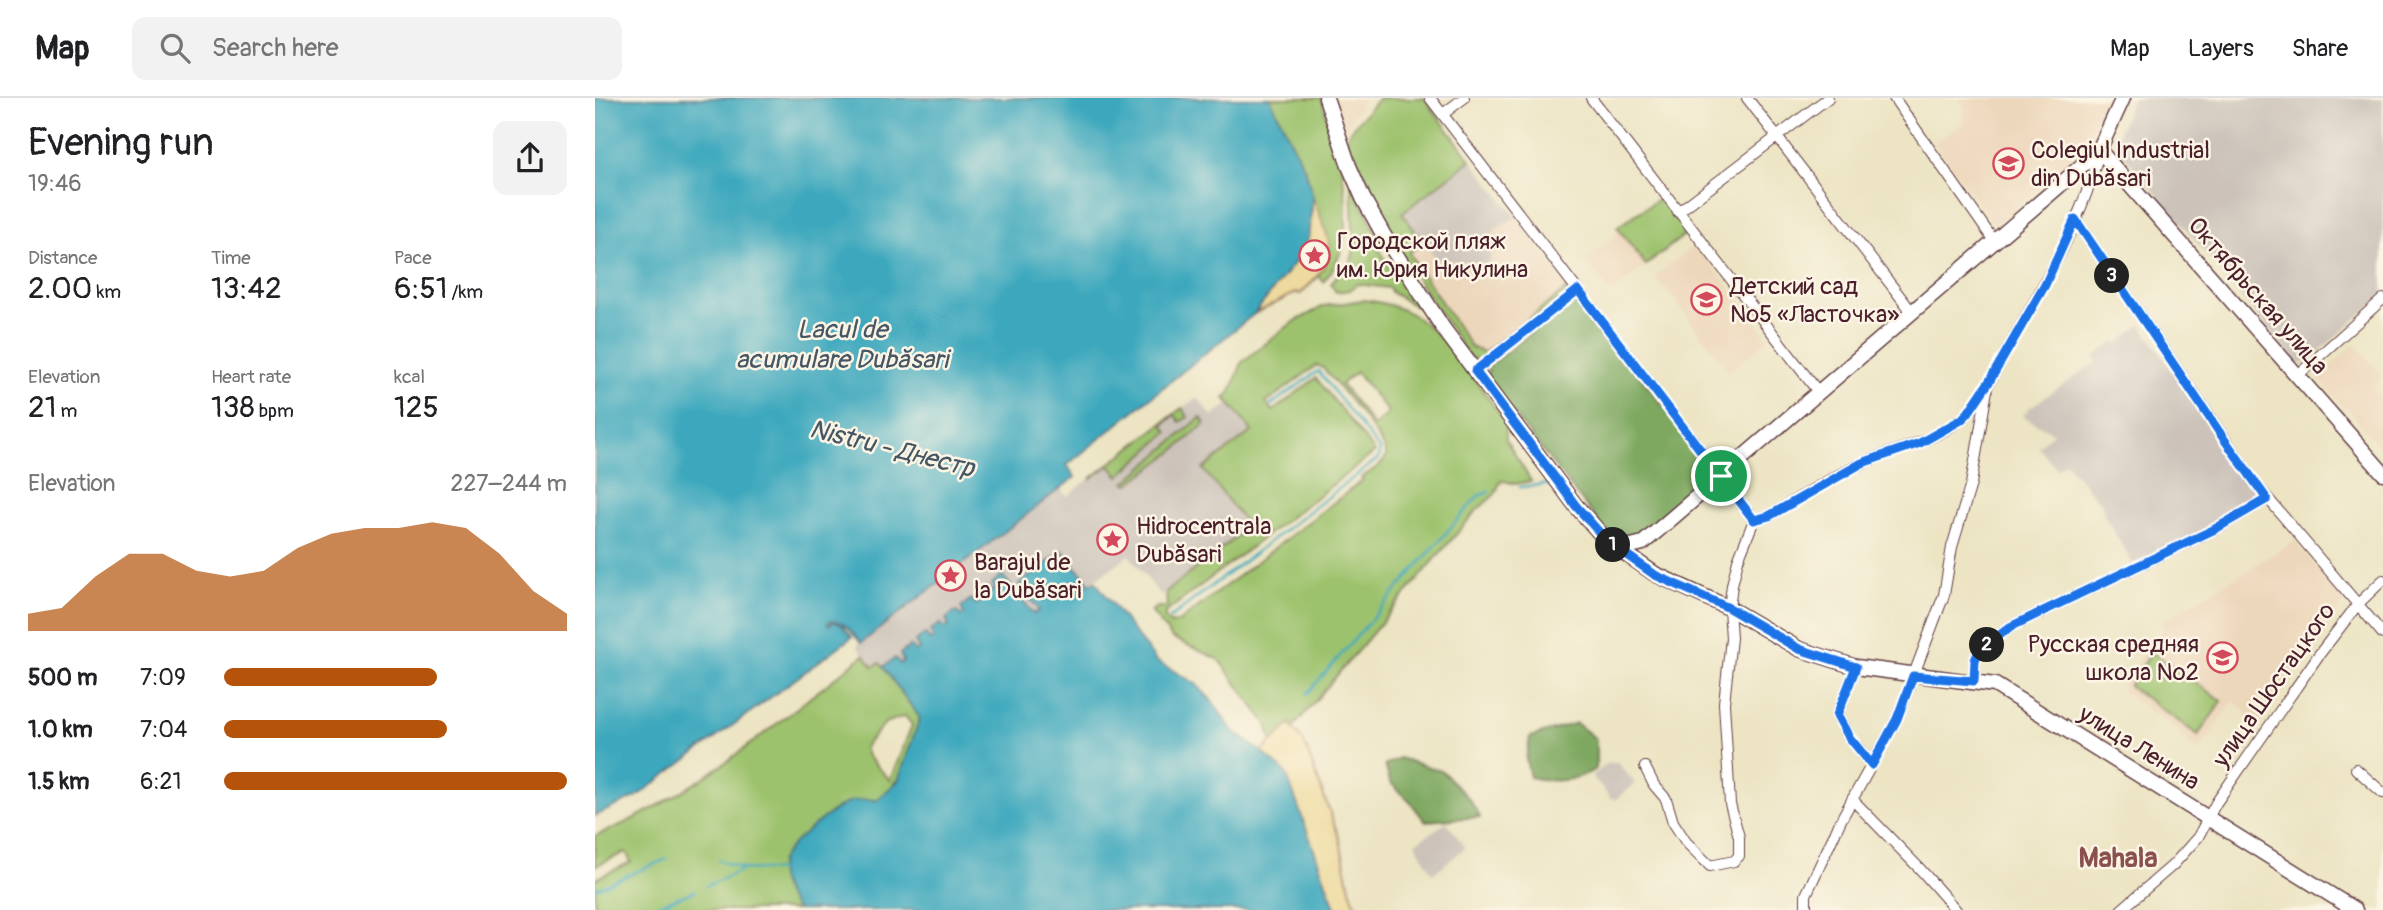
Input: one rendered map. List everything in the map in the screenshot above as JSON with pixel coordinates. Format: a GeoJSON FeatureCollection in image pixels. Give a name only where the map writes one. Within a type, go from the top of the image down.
{"type":"FeatureCollection","features":[{"type":"Feature","properties":{"kind":"street","name":"улица Ленина"},"geometry":{"type":"LineString","coordinates":[[1326,98],[1338,138],[1372,216],[1443,328],[1595,529],[1638,564],[1664,579],[1729,608],[1799,649],[1856,667],[1913,676],[1974,681],[2008,691],[2355,910]]}},
{"type":"Feature","properties":{"kind":"street"},"geometry":{"type":"LineString","coordinates":[[1430,98],[1754,520]]}},
{"type":"Feature","properties":{"kind":"street"},"geometry":{"type":"LineString","coordinates":[[1443,114],[1464,98]]}},
{"type":"Feature","properties":{"kind":"street"},"geometry":{"type":"LineString","coordinates":[[1591,98],[1819,393]]}},
{"type":"Feature","properties":{"kind":"street"},"geometry":{"type":"LineString","coordinates":[[1747,98],[1912,312]]}},
{"type":"Feature","properties":{"kind":"street"},"geometry":{"type":"LineString","coordinates":[[1678,212],[1828,98]]}},
{"type":"Feature","properties":{"kind":"street"},"geometry":{"type":"LineString","coordinates":[[1894,98],[1994,241]]}},
{"type":"Feature","properties":{"kind":"street"},"geometry":{"type":"LineString","coordinates":[[1754,520],[1769,516],[1862,463],[1920,443],[1968,413],[2045,285],[2093,180],[2099,150],[2123,98]]}},
{"type":"Feature","properties":{"kind":"street"},"geometry":{"type":"LineString","coordinates":[[1619,549],[1643,543],[2099,150]]}},
{"type":"Feature","properties":{"kind":"street","name":"Октябрьская улица"},"geometry":{"type":"LineString","coordinates":[[2099,150],[2383,473]]}},
{"type":"Feature","properties":{"kind":"street"},"geometry":{"type":"LineString","coordinates":[[2075,219],[2267,499],[2383,635]]}},
{"type":"Feature","properties":{"kind":"street"},"geometry":{"type":"LineString","coordinates":[[1475,371],[1578,290]]}},
{"type":"Feature","properties":{"kind":"street"},"geometry":{"type":"LineString","coordinates":[[2298,376],[2383,299]]}},
{"type":"Feature","properties":{"kind":"street"},"geometry":{"type":"LineString","coordinates":[[1806,910],[1805,895],[1897,719],[1944,595],[1952,547],[1971,484],[1989,382]]}},
{"type":"Feature","properties":{"kind":"street"},"geometry":{"type":"LineString","coordinates":[[1974,681],[1975,660],[1979,651],[2010,627],[2215,529],[2267,499]]}},
{"type":"Feature","properties":{"kind":"street"},"geometry":{"type":"LineString","coordinates":[[1645,767],[1654,785],[1666,799],[1673,822],[1686,842],[1710,866],[1734,861],[1741,851],[1730,804],[1724,703],[1731,638],[1729,608],[1738,560],[1754,520]]}},
{"type":"Feature","properties":{"kind":"street","name":"улица Шостацкого"},"geometry":{"type":"LineString","coordinates":[[2121,910],[2173,865],[2199,837],[2207,818],[2318,656],[2358,604],[2383,580]]}},
{"type":"Feature","properties":{"kind":"street"},"geometry":{"type":"LineString","coordinates":[[1856,667],[1837,715],[1849,737],[1872,765]]}},
{"type":"Feature","properties":{"kind":"street"},"geometry":{"type":"LineString","coordinates":[[2356,769],[2383,793]]}},
{"type":"Feature","properties":{"kind":"street"},"geometry":{"type":"LineString","coordinates":[[1853,799],[1956,910]]}},
{"type":"Feature","properties":{"kind":"shaded area"},"geometry":{"type":"Polygon","coordinates":[[[1334,98],[1365,98],[1345,130],[1342,129],[1334,98]]]}},
{"type":"Feature","properties":{"kind":"shaded area","name":"Colegiul Industrial din Dubăsari"},"geometry":{"type":"Polygon","coordinates":[[[1959,98],[2109,98],[2084,144],[2058,172],[1994,225],[1934,142],[1963,124],[1964,108],[1959,98]]]}},
{"type":"Feature","properties":{"kind":"shaded area"},"geometry":{"type":"Polygon","coordinates":[[[2133,98],[2383,98],[2383,295],[2305,364],[2298,364],[2114,143],[2133,98]]]}},
{"type":"Feature","properties":{"kind":"shaded area"},"geometry":{"type":"Polygon","coordinates":[[[1471,160],[1516,217],[1496,229],[1492,237],[1490,264],[1436,259],[1402,213],[1471,160]]]}},
{"type":"Feature","properties":{"kind":"shaded area"},"geometry":{"type":"Polygon","coordinates":[[[1516,217],[1568,285],[1567,289],[1484,353],[1471,347],[1409,252],[1423,242],[1436,259],[1490,264],[1492,237],[1496,230],[1516,217]]]}},
{"type":"Feature","properties":{"kind":"shaded area"},"geometry":{"type":"Polygon","coordinates":[[[1620,232],[1646,265],[1611,293],[1585,260],[1620,232]]]}},
{"type":"Feature","properties":{"kind":"shaded area","name":"Детский сад №5 «Ласточка»"},"geometry":{"type":"Polygon","coordinates":[[[1696,244],[1769,339],[1729,372],[1668,291],[1654,277],[1696,244]]]}},
{"type":"Feature","properties":{"kind":"shaded area"},"geometry":{"type":"Polygon","coordinates":[[[2141,325],[2261,500],[2217,526],[2133,564],[2104,515],[2102,505],[2065,462],[2057,469],[2038,447],[2053,433],[2023,416],[2029,408],[2097,362],[2094,357],[2115,342],[2117,344],[2141,325]]]}},
{"type":"Feature","properties":{"kind":"shaded area"},"geometry":{"type":"Polygon","coordinates":[[[2355,344],[2383,376],[2373,388],[2383,401],[2383,453],[2347,407],[2344,408],[2317,377],[2355,344]]]}},
{"type":"Feature","properties":{"kind":"shaded area","name":"Hidrocentrala Dubăsari"},"geometry":{"type":"Polygon","coordinates":[[[1197,397],[1212,416],[1229,404],[1252,431],[1203,469],[1249,527],[1161,596],[1129,555],[1090,584],[1033,614],[1002,576],[992,583],[995,590],[976,605],[961,608],[964,614],[961,617],[946,619],[949,625],[945,629],[930,631],[934,637],[915,643],[919,649],[914,653],[900,654],[903,661],[899,664],[895,658],[883,667],[880,663],[873,667],[857,646],[1060,489],[1067,496],[1197,397]]]}},
{"type":"Feature","properties":{"kind":"shaded area","name":"Русская средняя школа №2"},"geometry":{"type":"Polygon","coordinates":[[[2295,541],[2345,600],[2257,726],[2233,701],[2202,747],[2196,751],[2176,730],[2122,691],[2123,682],[2164,627],[2159,623],[2295,541]]]}},
{"type":"Feature","properties":{"kind":"shaded area"},"geometry":{"type":"Polygon","coordinates":[[[1608,763],[1618,763],[1635,783],[1616,799],[1610,798],[1592,776],[1608,763]]]}},
{"type":"Feature","properties":{"kind":"shaded area"},"geometry":{"type":"Polygon","coordinates":[[[1447,822],[1465,848],[1433,874],[1415,843],[1447,822]]]}},
{"type":"Feature","properties":{"kind":"green space"},"geometry":{"type":"Polygon","coordinates":[[[1270,98],[1321,98],[1342,166],[1346,230],[1340,254],[1323,282],[1319,276],[1300,294],[1297,292],[1254,314],[1313,197],[1306,172],[1270,98]]]}},
{"type":"Feature","properties":{"kind":"green space"},"geometry":{"type":"Polygon","coordinates":[[[1379,98],[1424,98],[1471,160],[1402,213],[1423,242],[1409,253],[1471,347],[1484,353],[1567,289],[1568,294],[1485,358],[1471,359],[1377,219],[1347,149],[1347,136],[1352,128],[1379,98]]]}},
{"type":"Feature","properties":{"kind":"green space"},"geometry":{"type":"Polygon","coordinates":[[[1351,183],[1376,231],[1374,240],[1393,273],[1405,277],[1430,314],[1392,293],[1389,288],[1357,284],[1350,290],[1336,292],[1331,284],[1340,271],[1349,269],[1357,239],[1353,230],[1351,183]]]}},
{"type":"Feature","properties":{"kind":"green space"},"geometry":{"type":"Polygon","coordinates":[[[1660,198],[1688,232],[1646,265],[1617,227],[1660,198]]]}},
{"type":"Feature","properties":{"kind":"green space"},"geometry":{"type":"Polygon","coordinates":[[[1363,300],[1376,302],[1402,310],[1427,326],[1465,366],[1509,426],[1506,428],[1506,440],[1531,481],[1515,484],[1501,480],[1495,494],[1474,513],[1293,727],[1290,724],[1272,742],[1267,724],[1218,659],[1172,638],[1151,611],[1157,607],[1167,607],[1166,592],[1249,527],[1203,469],[1252,431],[1225,398],[1231,392],[1242,362],[1292,323],[1324,306],[1363,300]],[[1317,365],[1266,403],[1273,411],[1316,378],[1375,452],[1165,613],[1165,618],[1171,624],[1180,621],[1363,480],[1361,478],[1379,466],[1386,457],[1385,450],[1370,426],[1324,369],[1317,365]],[[1356,372],[1341,384],[1374,426],[1389,413],[1356,372]]]}},
{"type":"Feature","properties":{"kind":"green space"},"geometry":{"type":"Polygon","coordinates":[[[1572,301],[1581,301],[1714,471],[1713,477],[1648,532],[1637,536],[1626,537],[1605,530],[1486,379],[1489,366],[1572,301]]]}},
{"type":"Feature","properties":{"kind":"green space"},"geometry":{"type":"Polygon","coordinates":[[[1182,408],[1188,417],[1180,422],[1175,415],[1163,425],[1168,432],[1119,476],[1109,465],[1090,479],[1182,408]]]}},
{"type":"Feature","properties":{"kind":"green space"},"geometry":{"type":"Polygon","coordinates":[[[1201,417],[1205,424],[1170,454],[1129,484],[1125,483],[1201,417]]]}},
{"type":"Feature","properties":{"kind":"green space"},"geometry":{"type":"Polygon","coordinates":[[[2152,652],[2222,701],[2198,735],[2129,686],[2152,652]]]}},
{"type":"Feature","properties":{"kind":"green space"},"geometry":{"type":"Polygon","coordinates":[[[864,655],[873,667],[880,663],[920,718],[898,781],[894,783],[985,910],[595,910],[595,879],[631,862],[626,852],[595,866],[595,836],[668,800],[702,779],[864,655]],[[905,716],[885,723],[864,747],[867,756],[890,780],[912,725],[905,716]]]}},
{"type":"Feature","properties":{"kind":"green space"},"geometry":{"type":"Polygon","coordinates":[[[1576,723],[1596,739],[1596,769],[1580,777],[1564,780],[1530,777],[1526,759],[1530,737],[1576,723]]]}},
{"type":"Feature","properties":{"kind":"green space"},"geometry":{"type":"Polygon","coordinates":[[[1399,758],[1442,771],[1470,800],[1480,817],[1425,821],[1390,782],[1385,765],[1399,758]]]}},
{"type":"Feature","properties":{"kind":"sand","name":"Городской пляж им. Юрия Никулина"},"geometry":{"type":"Polygon","coordinates":[[[1313,197],[1328,238],[1329,248],[1323,269],[1300,294],[1297,292],[1254,314],[1299,257],[1308,239],[1313,197]]]}},
{"type":"Feature","properties":{"kind":"sand"},"geometry":{"type":"Polygon","coordinates":[[[1290,724],[1304,742],[1340,840],[1357,910],[1336,910],[1286,774],[1262,752],[1290,724]]]}},
{"type":"Feature","properties":{"kind":"water","name":"Lacul de acumulare Dubăsari"},"geometry":{"type":"Polygon","coordinates":[[[595,98],[1270,98],[1306,172],[1313,197],[1308,239],[1299,257],[1254,314],[1067,465],[1075,477],[861,643],[843,624],[833,621],[828,622],[828,625],[834,622],[841,624],[852,637],[636,797],[595,816],[595,98]]]}},
{"type":"Feature","properties":{"kind":"water"},"geometry":{"type":"Polygon","coordinates":[[[1063,551],[1090,584],[1095,581],[1156,661],[1195,683],[1212,701],[1233,731],[1286,773],[1336,910],[797,910],[793,905],[780,877],[783,856],[809,829],[841,806],[856,800],[877,800],[898,781],[920,718],[883,667],[895,658],[900,664],[903,661],[900,654],[910,646],[915,652],[919,649],[915,642],[925,634],[930,640],[934,638],[930,631],[941,623],[945,628],[949,626],[946,619],[956,611],[961,616],[964,614],[961,607],[971,599],[976,605],[980,601],[977,595],[987,587],[992,592],[995,590],[992,584],[1002,575],[1034,614],[1039,610],[1019,584],[1063,551]]]}},
{"type":"Feature","properties":{"kind":"waterway"},"geometry":{"type":"LineString","coordinates":[[1170,618],[1379,458],[1380,450],[1318,371],[1271,405]]}},
{"type":"Feature","properties":{"kind":"waterway"},"geometry":{"type":"LineString","coordinates":[[1520,487],[1549,484],[1556,490]]}},
{"type":"Feature","properties":{"kind":"waterway"},"geometry":{"type":"LineString","coordinates":[[1307,694],[1478,496],[1489,492]]}},
{"type":"Feature","properties":{"kind":"waterway"},"geometry":{"type":"LineString","coordinates":[[595,889],[667,859]]}},
{"type":"Feature","properties":{"kind":"waterway"},"geometry":{"type":"LineString","coordinates":[[718,860],[744,869]]}},
{"type":"Feature","properties":{"kind":"waterway"},"geometry":{"type":"LineString","coordinates":[[706,886],[744,869],[783,871]]}},
{"type":"Feature","properties":{"kind":"waterway"},"geometry":{"type":"LineString","coordinates":[[645,910],[695,891]]}},
{"type":"Feature","properties":{"kind":"place","name":"Colegiul Industrial din Dubăsari"},"geometry":{"type":"Point","coordinates":[2008,164]}},
{"type":"Feature","properties":{"kind":"place","name":"Городской пляж им. Юрия Никулина"},"geometry":{"type":"Point","coordinates":[1314,255]}},
{"type":"Feature","properties":{"kind":"place","name":"Детский сад №5 «Ласточка»"},"geometry":{"type":"Point","coordinates":[1707,300]}},
{"type":"Feature","properties":{"kind":"place","name":"Hidrocentrala Dubăsari"},"geometry":{"type":"Point","coordinates":[1113,540]}},
{"type":"Feature","properties":{"kind":"place","name":"Barajul de la Dubăsari"},"geometry":{"type":"Point","coordinates":[951,576]}},
{"type":"Feature","properties":{"kind":"place","name":"Русская средняя школа №2"},"geometry":{"type":"Point","coordinates":[2222,658]}},
{"type":"Feature","properties":{"kind":"district","name":"Mahala"},"geometry":{"type":"Point","coordinates":[2118,858]}},
{"type":"Feature","properties":{"kind":"route"},"geometry":{"type":"LineString","coordinates":[[2075,219],[2267,499],[2215,529],[2010,627],[1979,651],[1975,660],[1974,681],[1913,676],[1897,719],[1872,765],[1849,737],[1837,715],[1856,667],[1799,649],[1729,608],[1655,575],[1607,541],[1576,506],[1475,371],[1578,290],[1721,476],[1754,520],[1769,516],[1862,463],[1920,443],[1961,420],[1989,382],[2045,285],[2075,219]]}},
{"type":"Feature","properties":{"kind":"water label","name":"Nistru - Днестр"},"geometry":{"type":"Point","coordinates":[892,449]}}]}
